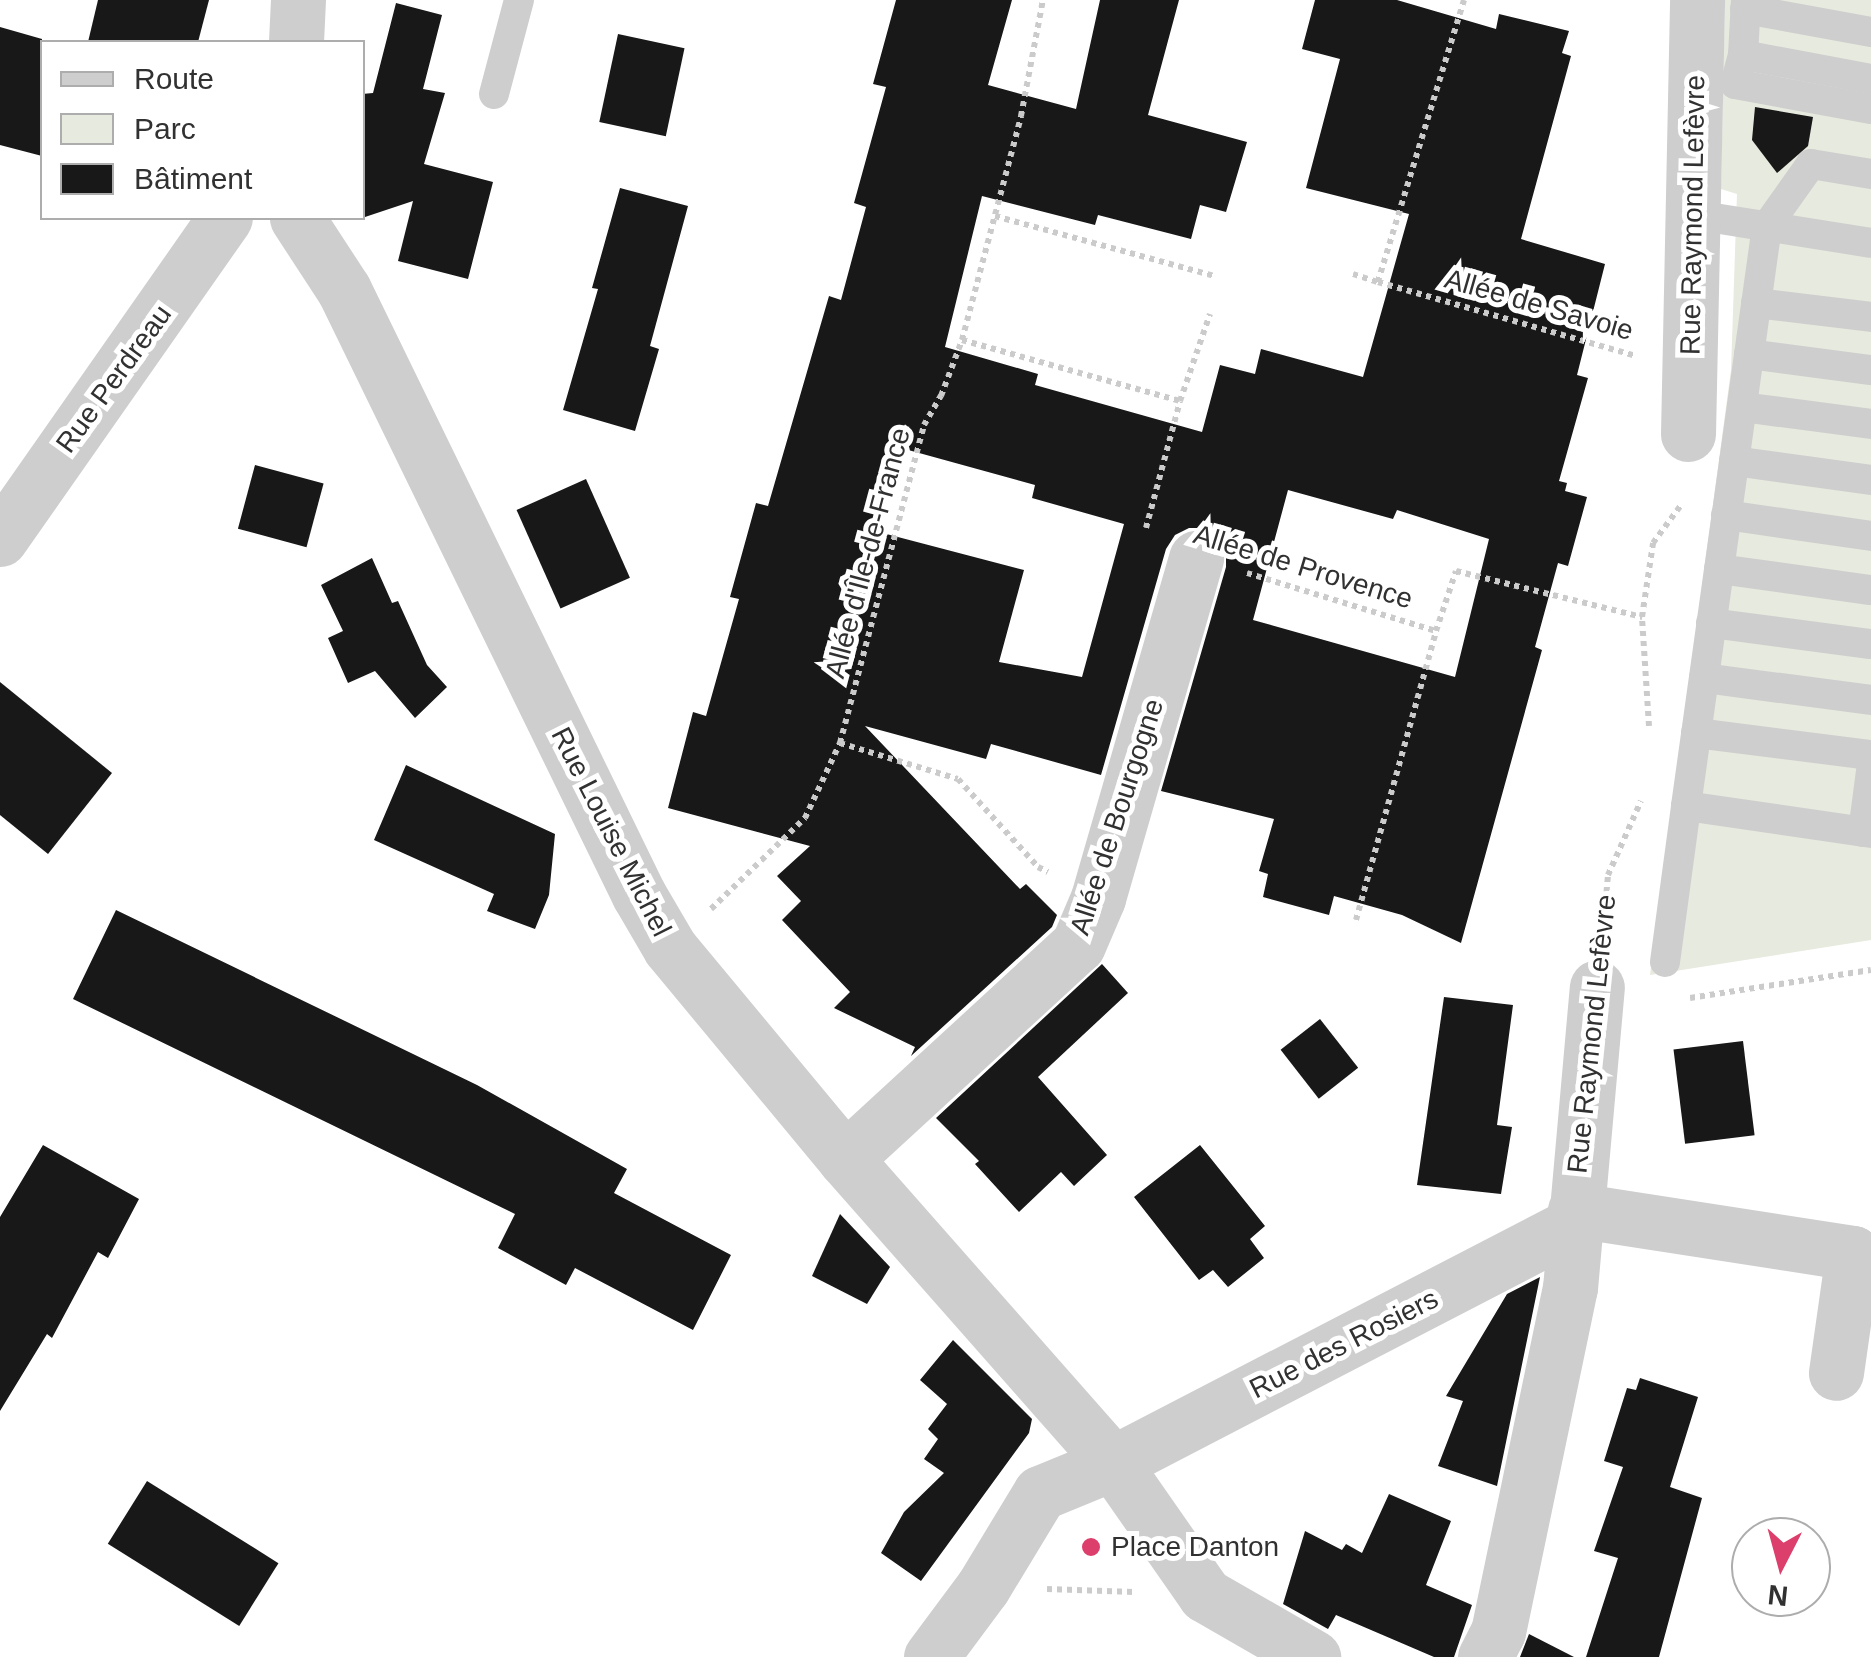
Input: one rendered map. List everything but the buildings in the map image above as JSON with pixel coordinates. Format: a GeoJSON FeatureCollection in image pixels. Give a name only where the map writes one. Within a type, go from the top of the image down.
{"type":"FeatureCollection","features":[{"type":"Feature","properties":{"kind":"street"},"geometry":{"type":"LineString","coordinates":[[296,40],[298,0]]}},
{"type":"Feature","properties":{"kind":"street","name":"Rue Raymond Lefèvre"},"geometry":{"type":"LineString","coordinates":[[1688,434],[1695,215],[1730,3]]}},
{"type":"Feature","properties":{"kind":"street","name":"Rue Perdreau"},"geometry":{"type":"LineString","coordinates":[[0,539],[225,220]]}},
{"type":"Feature","properties":{"kind":"street","name":"Rue Louise Michel"},"geometry":{"type":"LineString","coordinates":[[298,220],[344,290],[639,895],[670,948],[845,1159],[1113,1463],[1205,1595]]}},
{"type":"Feature","properties":{"kind":"street","name":"Allée de Bourgogne"},"geometry":{"type":"LineString","coordinates":[[845,1159],[1078,945],[1098,898],[1196,558]]}},
{"type":"Feature","properties":{"kind":"street","name":"Rue Raymond Lefèvre"},"geometry":{"type":"LineString","coordinates":[[1485,1657],[1498,1632],[1570,1288],[1598,987]]}},
{"type":"Feature","properties":{"kind":"street"},"geometry":{"type":"LineString","coordinates":[[1575,1217],[1853,1253],[1836,1373]]}},
{"type":"Feature","properties":{"kind":"street","name":"Rue des Rosiers"},"geometry":{"type":"LineString","coordinates":[[931,1657],[983,1587],[1040,1493],[1113,1463],[1575,1217]]}},
{"type":"Feature","properties":{"kind":"street"},"geometry":{"type":"LineString","coordinates":[[1205,1595],[1313,1657]]}},
{"type":"Feature","properties":{"kind":"lane"},"geometry":{"type":"LineString","coordinates":[[494,94],[519,0]]}},
{"type":"Feature","properties":{"kind":"lane"},"geometry":{"type":"LineString","coordinates":[[1871,32],[1730,3],[1743,55],[1736,84],[1871,109]]}},
{"type":"Feature","properties":{"kind":"lane"},"geometry":{"type":"LineString","coordinates":[[1743,55],[1871,79]]}},
{"type":"Feature","properties":{"kind":"lane"},"geometry":{"type":"LineString","coordinates":[[1665,962],[1767,226],[1812,164],[1871,174]]}},
{"type":"Feature","properties":{"kind":"lane"},"geometry":{"type":"LineString","coordinates":[[1695,215],[1871,243]]}},
{"type":"Feature","properties":{"kind":"lane"},"geometry":{"type":"LineString","coordinates":[[1756,303],[1871,317]]}},
{"type":"Feature","properties":{"kind":"lane"},"geometry":{"type":"LineString","coordinates":[[1749,354],[1871,370]]}},
{"type":"Feature","properties":{"kind":"lane"},"geometry":{"type":"LineString","coordinates":[[1742,406],[1871,424]]}},
{"type":"Feature","properties":{"kind":"lane"},"geometry":{"type":"LineString","coordinates":[[1734,461],[1871,480]]}},
{"type":"Feature","properties":{"kind":"lane"},"geometry":{"type":"LineString","coordinates":[[1726,515],[1871,536]]}},
{"type":"Feature","properties":{"kind":"lane"},"geometry":{"type":"LineString","coordinates":[[1719,569],[1871,590]]}},
{"type":"Feature","properties":{"kind":"lane"},"geometry":{"type":"LineString","coordinates":[[1712,624],[1871,644]]}},
{"type":"Feature","properties":{"kind":"lane"},"geometry":{"type":"LineString","coordinates":[[1704,678],[1871,700]]}},
{"type":"Feature","properties":{"kind":"lane"},"geometry":{"type":"LineString","coordinates":[[1696,733],[1871,755]]}},
{"type":"Feature","properties":{"kind":"lane"},"geometry":{"type":"LineString","coordinates":[[1686,806],[1867,832],[1871,772]]}},
{"type":"Feature","properties":{"kind":"path","name":"Allée d'Île-de-France"},"geometry":{"type":"LineString","coordinates":[[670,948],[804,818],[840,743],[924,425],[941,396],[962,340],[1021,116],[1043,0]]}},
{"type":"Feature","properties":{"kind":"path"},"geometry":{"type":"LineString","coordinates":[[1378,282],[1464,0]]}},
{"type":"Feature","properties":{"kind":"path"},"geometry":{"type":"LineString","coordinates":[[995,216],[1214,276]]}},
{"type":"Feature","properties":{"kind":"path","name":"Allée de Savoie"},"geometry":{"type":"LineString","coordinates":[[1353,274],[1689,371]]}},
{"type":"Feature","properties":{"kind":"path"},"geometry":{"type":"LineString","coordinates":[[962,340],[1180,401],[1210,314]]}},
{"type":"Feature","properties":{"kind":"path","name":"Allée de Provence"},"geometry":{"type":"LineString","coordinates":[[1180,401],[1142,541],[1436,631],[1456,570],[1642,617]]}},
{"type":"Feature","properties":{"kind":"path"},"geometry":{"type":"LineString","coordinates":[[1650,746],[1642,617],[1653,543],[1681,506],[1688,434]]}},
{"type":"Feature","properties":{"kind":"path"},"geometry":{"type":"LineString","coordinates":[[1356,920],[1436,631]]}},
{"type":"Feature","properties":{"kind":"path"},"geometry":{"type":"LineString","coordinates":[[840,743],[958,779],[1038,867],[1098,898]]}},
{"type":"Feature","properties":{"kind":"path","name":"Rue Raymond Lefèvre"},"geometry":{"type":"LineString","coordinates":[[1598,987],[1608,874],[1650,785]]}},
{"type":"Feature","properties":{"kind":"path"},"geometry":{"type":"LineString","coordinates":[[1677,1000],[1871,970]]}},
{"type":"Feature","properties":{"kind":"path"},"geometry":{"type":"LineString","coordinates":[[983,1587],[1205,1595]]}},
{"type":"Feature","properties":{"kind":"green space"},"geometry":{"type":"Polygon","coordinates":[[[1725,0],[1871,0],[1871,940],[1650,975],[1731,370],[1737,194],[1721,189],[1725,0]]]}},
{"type":"Feature","properties":{"kind":"place","name":"Place Danton"},"geometry":{"type":"Point","coordinates":[1091,1547]}}]}
